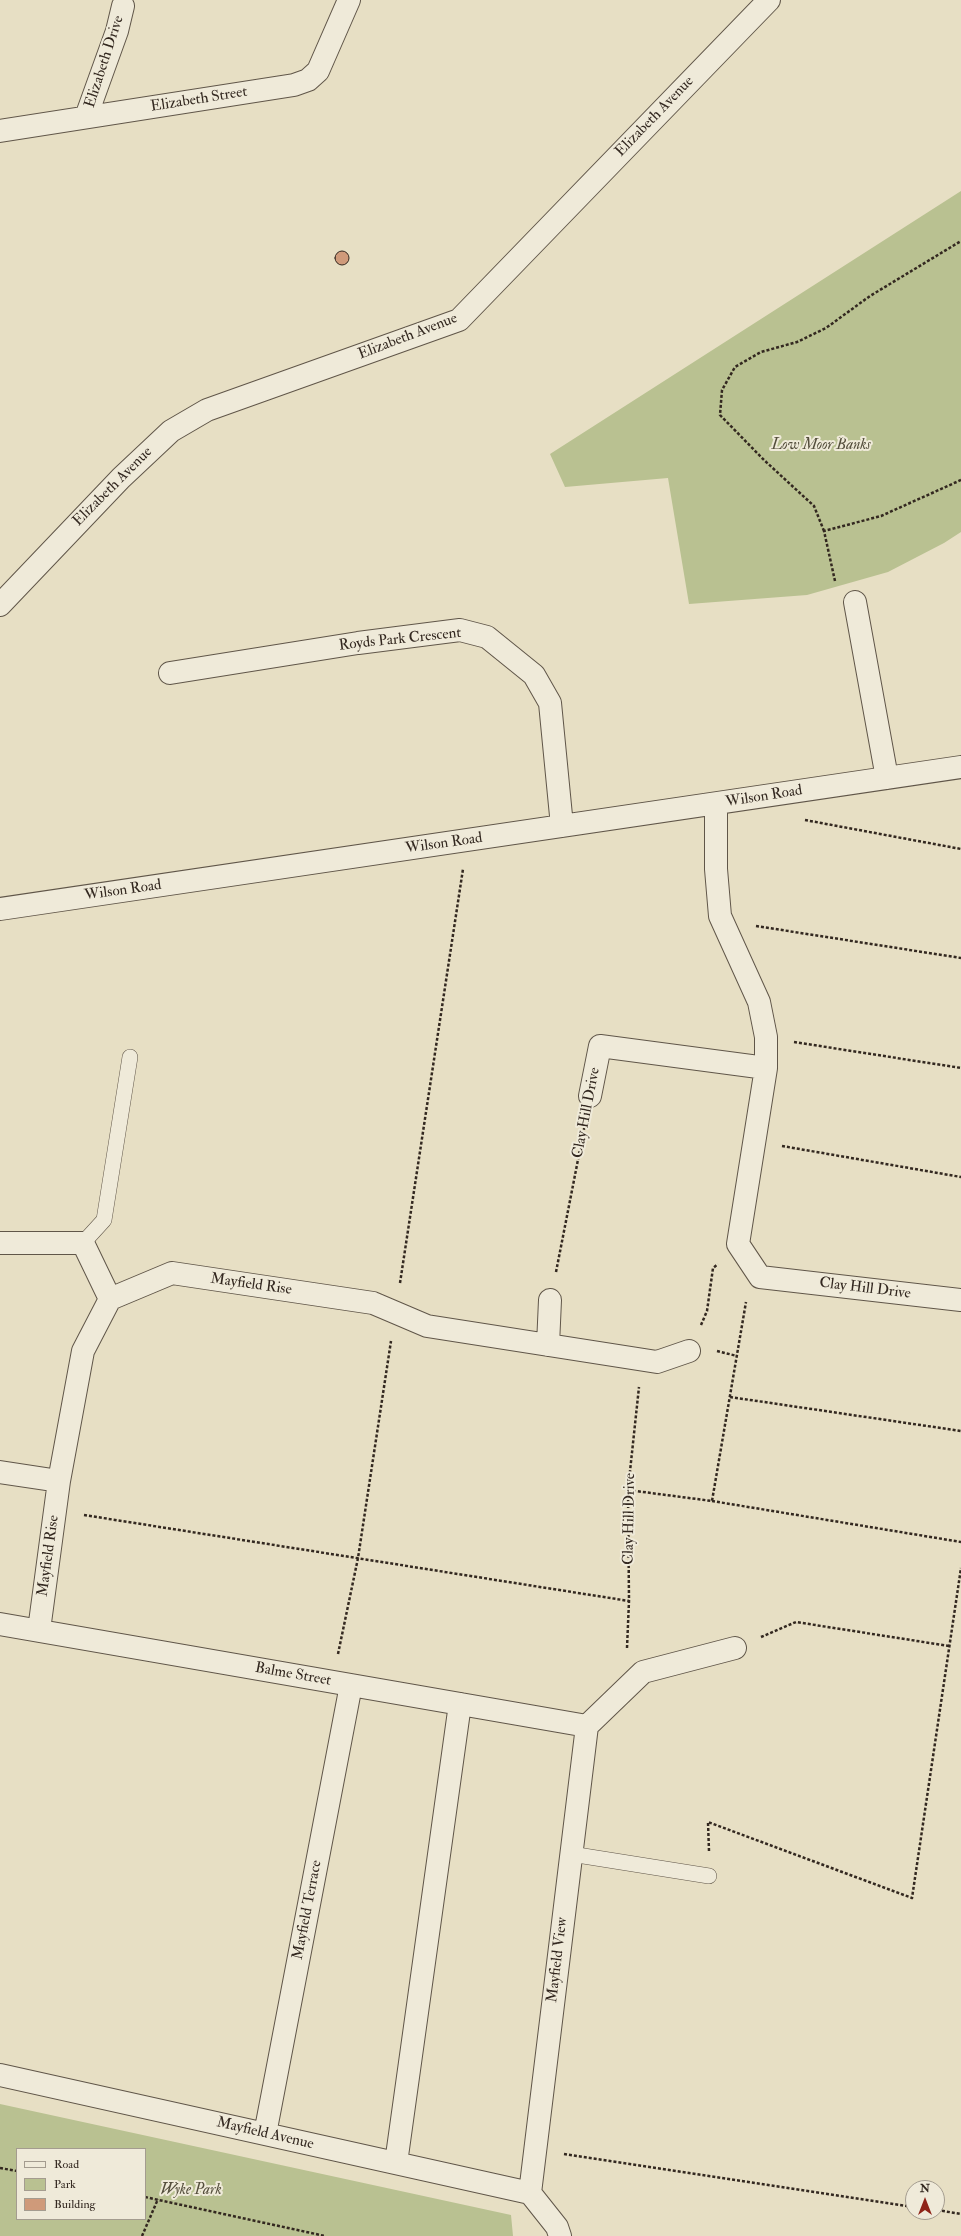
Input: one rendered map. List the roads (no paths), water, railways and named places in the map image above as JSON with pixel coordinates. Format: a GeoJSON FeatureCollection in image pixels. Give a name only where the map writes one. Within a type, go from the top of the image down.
{"type":"FeatureCollection","features":[{"type":"Feature","properties":{"kind":"street","name":"Elizabeth Street"},"geometry":{"type":"LineString","coordinates":[[0,131],[294,85],[308,80],[318,71],[349,0]]}},
{"type":"Feature","properties":{"kind":"street","name":"Elizabeth Avenue"},"geometry":{"type":"LineString","coordinates":[[0,605],[121,478],[171,431],[207,410],[459,320],[769,0]]}},
{"type":"Feature","properties":{"kind":"street","name":"Elizabeth Drive"},"geometry":{"type":"LineString","coordinates":[[86,117],[117,31],[123,6]]}},
{"type":"Feature","properties":{"kind":"street"},"geometry":{"type":"LineString","coordinates":[[855,602],[887,778]]}},
{"type":"Feature","properties":{"kind":"street","name":"Royds Park Crescent"},"geometry":{"type":"LineString","coordinates":[[170,673],[358,643],[460,630],[487,637],[534,675],[550,703],[562,826]]}},
{"type":"Feature","properties":{"kind":"street","name":"Wilson Road"},"geometry":{"type":"LineString","coordinates":[[0,909],[961,767]]}},
{"type":"Feature","properties":{"kind":"street"},"geometry":{"type":"LineString","coordinates":[[716,804],[716,869],[720,916],[759,1002],[766,1037],[766,1068]]}},
{"type":"Feature","properties":{"kind":"street","name":"Clay Hill Drive"},"geometry":{"type":"LineString","coordinates":[[590,1096],[600,1046],[766,1068],[738,1244],[760,1277],[961,1300]]}},
{"type":"Feature","properties":{"kind":"street"},"geometry":{"type":"LineString","coordinates":[[0,1243],[83,1243],[110,1299]]}},
{"type":"Feature","properties":{"kind":"street","name":"Mayfield Rise"},"geometry":{"type":"LineString","coordinates":[[39,1630],[59,1481],[83,1351],[110,1299],[172,1273],[373,1303],[427,1326],[548,1345]]}},
{"type":"Feature","properties":{"kind":"street"},"geometry":{"type":"LineString","coordinates":[[550,1300],[548,1345],[657,1362],[689,1351]]}},
{"type":"Feature","properties":{"kind":"street"},"geometry":{"type":"LineString","coordinates":[[0,1472],[59,1481]]}},
{"type":"Feature","properties":{"kind":"street","name":"Balme Street"},"geometry":{"type":"LineString","coordinates":[[0,1624],[587,1726]]}},
{"type":"Feature","properties":{"kind":"street"},"geometry":{"type":"LineString","coordinates":[[587,1726],[643,1672],[735,1648]]}},
{"type":"Feature","properties":{"kind":"street","name":"Mayfield Terrace"},"geometry":{"type":"LineString","coordinates":[[265,2134],[342,1683]]}},
{"type":"Feature","properties":{"kind":"street"},"geometry":{"type":"LineString","coordinates":[[396,2163],[460,1704]]}},
{"type":"Feature","properties":{"kind":"street","name":"Mayfield View"},"geometry":{"type":"LineString","coordinates":[[530,2193],[587,1726]]}},
{"type":"Feature","properties":{"kind":"street","name":"Mayfield Avenue"},"geometry":{"type":"LineString","coordinates":[[0,2075],[530,2193]]}},
{"type":"Feature","properties":{"kind":"street"},"geometry":{"type":"LineString","coordinates":[[530,2193],[557,2227],[560,2236]]}},
{"type":"Feature","properties":{"kind":"lane"},"geometry":{"type":"LineString","coordinates":[[83,1243],[104,1220],[130,1056]]}},
{"type":"Feature","properties":{"kind":"lane"},"geometry":{"type":"LineString","coordinates":[[571,1854],[709,1876]]}},
{"type":"Feature","properties":{"kind":"park label","name":"Low Moor Banks"},"geometry":{"type":"Point","coordinates":[821,446]}},
{"type":"Feature","properties":{"kind":"park label","name":"Wyke Park"},"geometry":{"type":"Point","coordinates":[191,2191]}}]}
